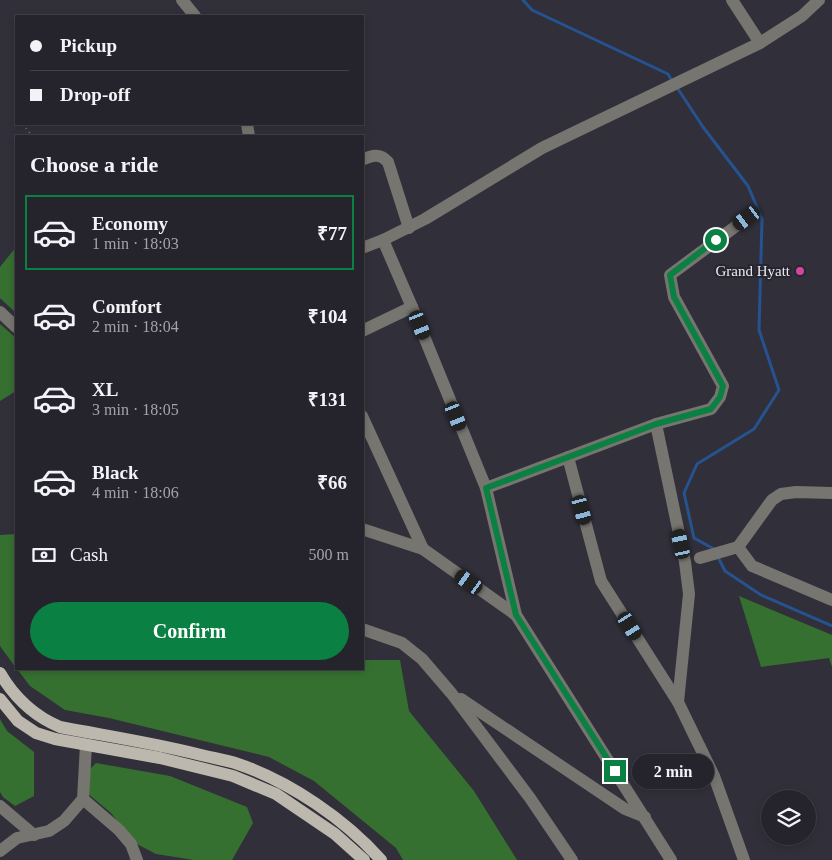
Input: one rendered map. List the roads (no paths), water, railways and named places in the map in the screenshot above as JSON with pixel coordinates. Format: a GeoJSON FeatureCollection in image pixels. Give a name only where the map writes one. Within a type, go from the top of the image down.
{"type":"FeatureCollection","features":[{"type":"Feature","properties":{"kind":"main road"},"geometry":{"type":"LineString","coordinates":[[0,673],[27,708],[44,720],[60,727],[163,745],[237,764],[282,782],[342,823],[366,842],[381,860]]}},
{"type":"Feature","properties":{"kind":"main road"},"geometry":{"type":"LineString","coordinates":[[0,699],[18,721],[36,734],[160,758],[234,776],[276,794],[334,834],[364,860]]}},
{"type":"Feature","properties":{"kind":"street"},"geometry":{"type":"LineString","coordinates":[[182,0],[194,15]]}},
{"type":"Feature","properties":{"kind":"street"},"geometry":{"type":"LineString","coordinates":[[732,0],[760,43]]}},
{"type":"Feature","properties":{"kind":"street"},"geometry":{"type":"LineString","coordinates":[[364,247],[409,228],[542,148],[760,43],[802,16],[819,0]]}},
{"type":"Feature","properties":{"kind":"street"},"geometry":{"type":"LineString","coordinates":[[364,159],[377,155],[383,157],[388,162],[409,228]]}},
{"type":"Feature","properties":{"kind":"street"},"geometry":{"type":"LineString","coordinates":[[486,488],[656,424],[711,409],[720,397],[723,386],[674,297],[670,275],[747,218]]}},
{"type":"Feature","properties":{"kind":"street"},"geometry":{"type":"LineString","coordinates":[[383,240],[486,488],[516,615],[671,860]]}},
{"type":"Feature","properties":{"kind":"street"},"geometry":{"type":"LineString","coordinates":[[364,331],[412,307]]}},
{"type":"Feature","properties":{"kind":"street"},"geometry":{"type":"LineString","coordinates":[[0,312],[15,326]]}},
{"type":"Feature","properties":{"kind":"street"},"geometry":{"type":"LineString","coordinates":[[364,420],[423,549]]}},
{"type":"Feature","properties":{"kind":"street"},"geometry":{"type":"LineString","coordinates":[[656,424],[685,562],[689,594],[678,702]]}},
{"type":"Feature","properties":{"kind":"street"},"geometry":{"type":"LineString","coordinates":[[568,457],[601,581],[678,702],[714,776],[744,860]]}},
{"type":"Feature","properties":{"kind":"street"},"geometry":{"type":"LineString","coordinates":[[700,558],[738,547],[772,500],[782,494],[832,492]]}},
{"type":"Feature","properties":{"kind":"street"},"geometry":{"type":"LineString","coordinates":[[364,530],[423,549],[516,615]]}},
{"type":"Feature","properties":{"kind":"street"},"geometry":{"type":"LineString","coordinates":[[738,547],[752,566],[832,600]]}},
{"type":"Feature","properties":{"kind":"street"},"geometry":{"type":"LineString","coordinates":[[364,630],[402,643],[422,660],[452,694],[530,798],[572,860]]}},
{"type":"Feature","properties":{"kind":"street"},"geometry":{"type":"LineString","coordinates":[[452,694],[625,809],[645,817]]}},
{"type":"Feature","properties":{"kind":"street"},"geometry":{"type":"LineString","coordinates":[[0,851],[17,838],[49,831],[64,821],[83,799],[86,745]]}},
{"type":"Feature","properties":{"kind":"street"},"geometry":{"type":"LineString","coordinates":[[83,799],[119,830],[131,844],[137,860]]}},
{"type":"Feature","properties":{"kind":"street"},"geometry":{"type":"LineString","coordinates":[[0,806],[34,835]]}},
{"type":"Feature","properties":{"kind":"waterway"},"geometry":{"type":"LineString","coordinates":[[523,0],[532,10],[668,74],[672,81]]}},
{"type":"Feature","properties":{"kind":"waterway"},"geometry":{"type":"LineString","coordinates":[[676,86],[703,127],[748,186],[762,219],[759,330],[779,390],[754,429],[697,464],[684,493],[694,538],[714,549]]}},
{"type":"Feature","properties":{"kind":"waterway"},"geometry":{"type":"LineString","coordinates":[[718,557],[725,571],[761,595],[832,626]]}},
{"type":"Feature","properties":{"kind":"place","name":"Grand Hyatt"},"geometry":{"type":"Point","coordinates":[800,271]}}]}
